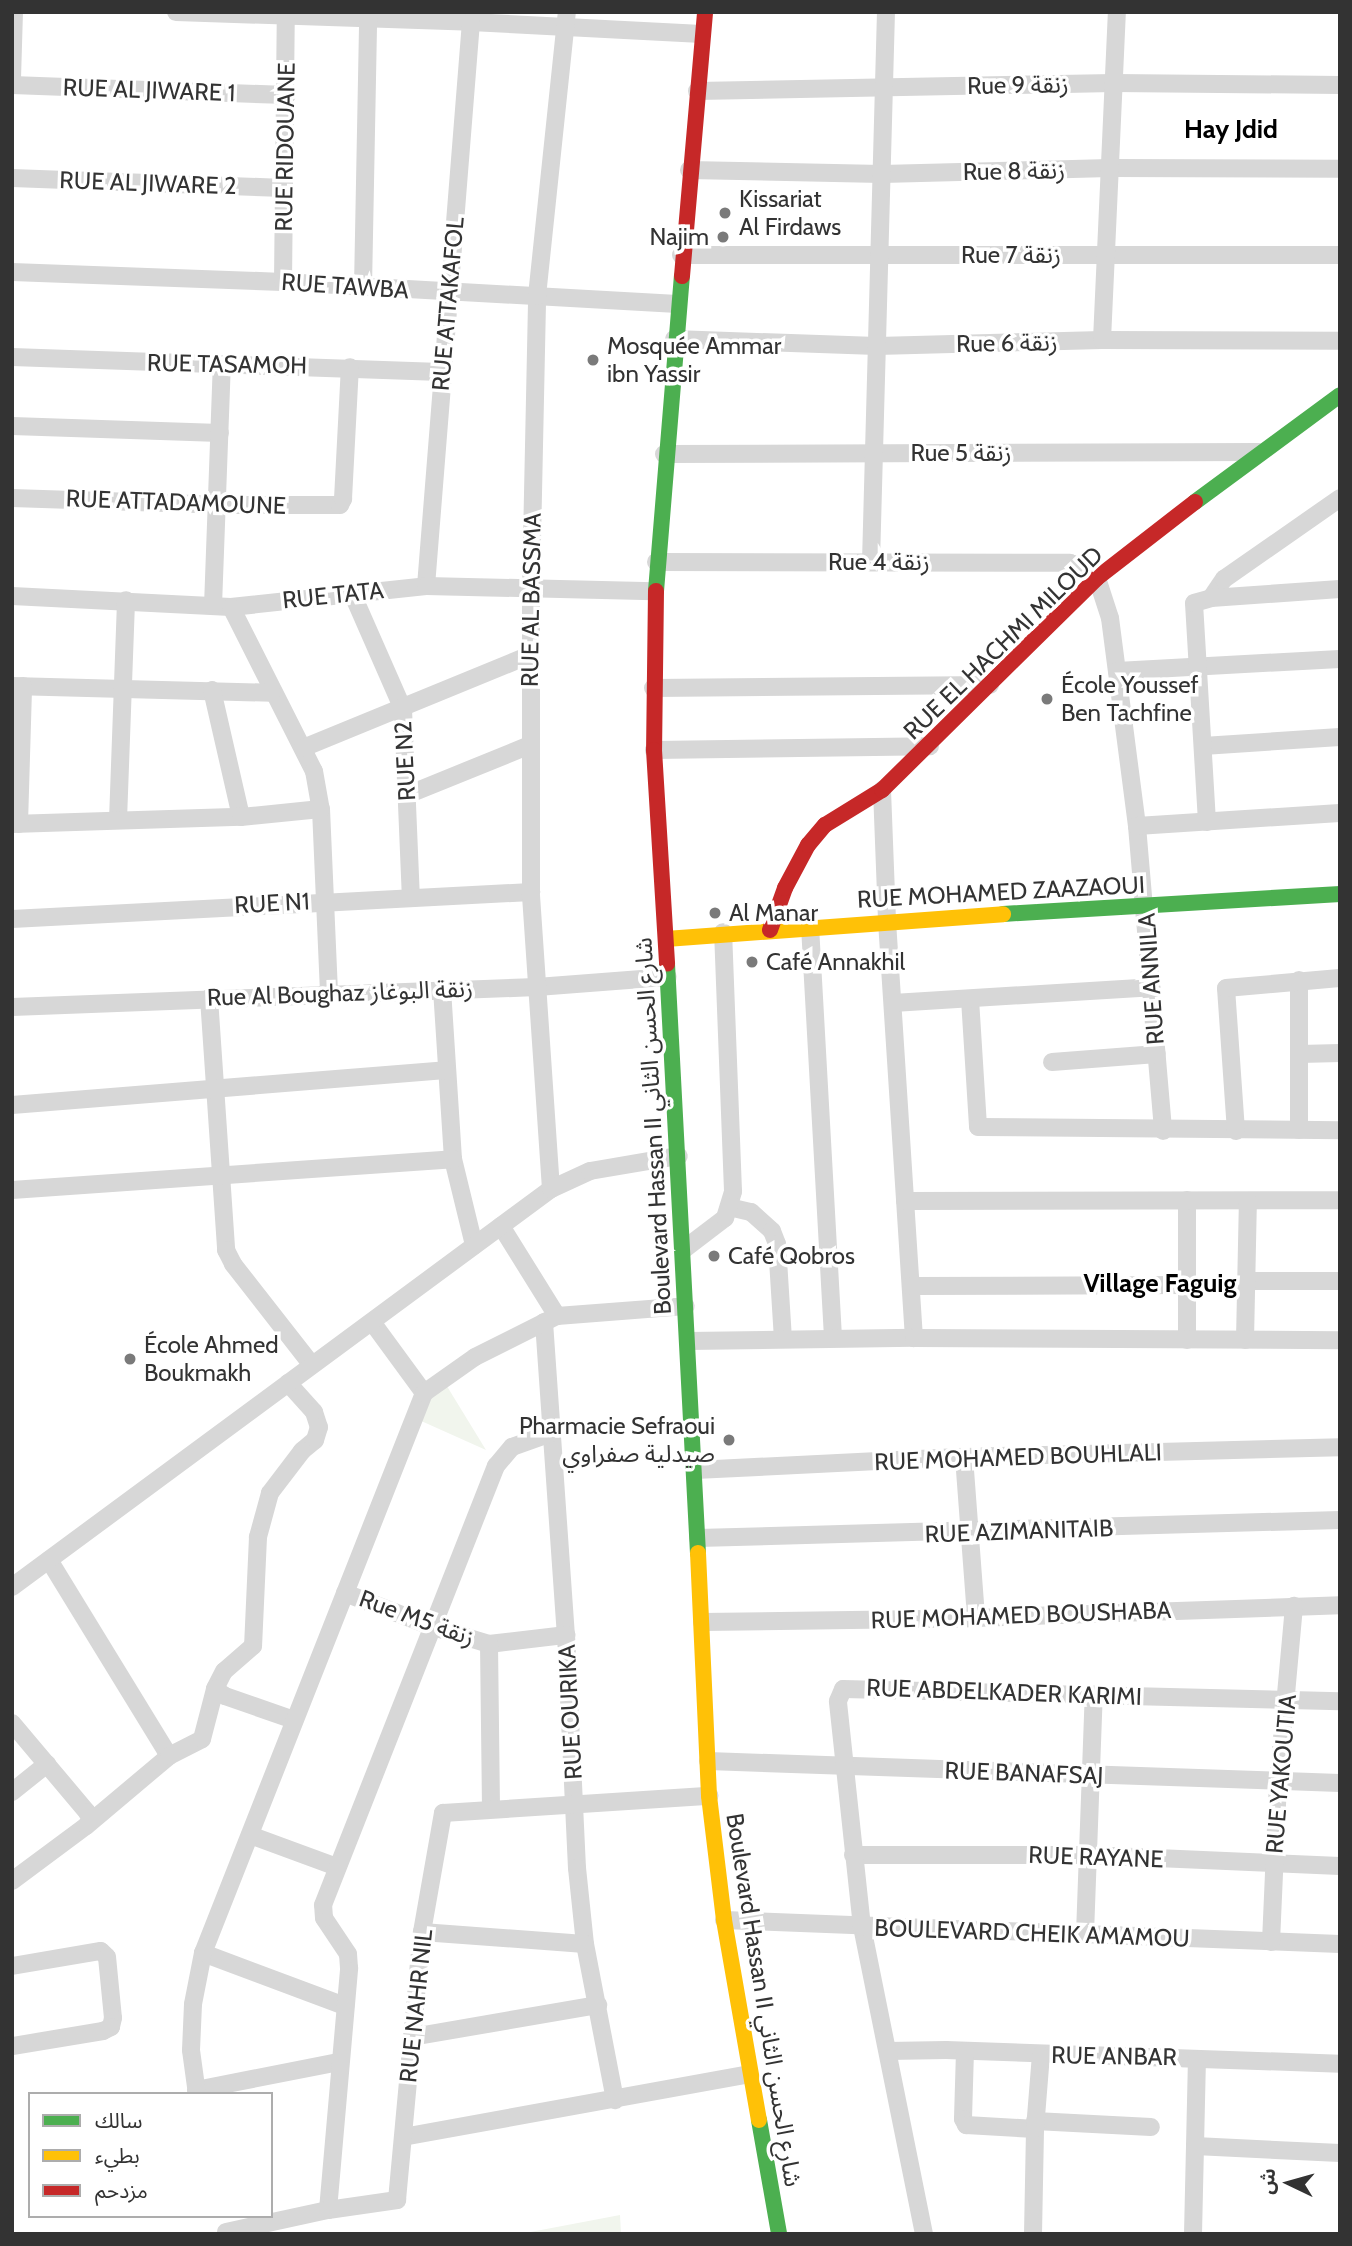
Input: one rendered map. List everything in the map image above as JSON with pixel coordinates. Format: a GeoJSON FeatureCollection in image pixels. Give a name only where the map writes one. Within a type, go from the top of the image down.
{"type":"FeatureCollection","features":[{"type":"Feature","properties":{"kind":"main road","name":"Boulevard Hassan II شارع الحسن الثاني"},"geometry":{"type":"LineString","coordinates":[[705,12],[688,170],[656,562],[654,750],[679,1156],[709,1796],[724,1920],[779,2234]]}},
{"type":"Feature","properties":{"kind":"main road","name":"RUE EL HACHMI MILOUD"},"geometry":{"type":"LineString","coordinates":[[770,930],[785,888],[818,833],[837,817],[882,790],[930,746],[1097,578],[1259,452],[1340,395]]}},
{"type":"Feature","properties":{"kind":"main road","name":"RUE MOHAMED ZAAZAOUI"},"geometry":{"type":"LineString","coordinates":[[666,939],[810,926],[1340,894]]}},
{"type":"Feature","properties":{"kind":"street"},"geometry":{"type":"LineString","coordinates":[[12,79],[14,12]]}},
{"type":"Feature","properties":{"kind":"street"},"geometry":{"type":"LineString","coordinates":[[176,12],[471,22],[567,19],[702,34]]}},
{"type":"Feature","properties":{"kind":"street"},"geometry":{"type":"LineString","coordinates":[[871,562],[886,12]]}},
{"type":"Feature","properties":{"kind":"street"},"geometry":{"type":"LineString","coordinates":[[1102,340],[1117,12]]}},
{"type":"Feature","properties":{"kind":"street","name":"RUE RIDOUANE"},"geometry":{"type":"LineString","coordinates":[[283,282],[286,14]]}},
{"type":"Feature","properties":{"kind":"street"},"geometry":{"type":"LineString","coordinates":[[363,287],[368,19]]}},
{"type":"Feature","properties":{"kind":"street","name":"RUE AL BASSMA"},"geometry":{"type":"LineString","coordinates":[[551,1189],[531,892],[530,655],[537,296],[567,19]]}},
{"type":"Feature","properties":{"kind":"street","name":"RUE ATTAKAFOL"},"geometry":{"type":"LineString","coordinates":[[426,586],[471,22]]}},
{"type":"Feature","properties":{"kind":"street","name":"Rue 9 زنقة"},"geometry":{"type":"LineString","coordinates":[[697,91],[1114,83],[1340,85]]}},
{"type":"Feature","properties":{"kind":"street","name":"RUE AL JIWARE 1"},"geometry":{"type":"LineString","coordinates":[[12,85],[287,95]]}},
{"type":"Feature","properties":{"kind":"street","name":"Rue 8 زنقة"},"geometry":{"type":"LineString","coordinates":[[688,170],[882,174],[1110,168],[1340,169]]}},
{"type":"Feature","properties":{"kind":"street","name":"RUE AL JIWARE 2"},"geometry":{"type":"LineString","coordinates":[[12,178],[284,188]]}},
{"type":"Feature","properties":{"kind":"street","name":"Rue 7 زنقة"},"geometry":{"type":"LineString","coordinates":[[681,255],[1340,255]]}},
{"type":"Feature","properties":{"kind":"street","name":"RUE TAWBA"},"geometry":{"type":"LineString","coordinates":[[12,272],[283,282],[677,304]]}},
{"type":"Feature","properties":{"kind":"street","name":"Rue 6 زنقة"},"geometry":{"type":"LineString","coordinates":[[674,339],[877,346],[1102,340],[1340,341]]}},
{"type":"Feature","properties":{"kind":"street","name":"RUE TASAMOH"},"geometry":{"type":"LineString","coordinates":[[12,357],[442,372]]}},
{"type":"Feature","properties":{"kind":"street"},"geometry":{"type":"LineString","coordinates":[[213,606],[219,505],[222,365]]}},
{"type":"Feature","properties":{"kind":"street","name":"RUE ATTADAMOUNE"},"geometry":{"type":"LineString","coordinates":[[12,498],[219,505],[340,505],[343,499],[350,367]]}},
{"type":"Feature","properties":{"kind":"street"},"geometry":{"type":"LineString","coordinates":[[12,426],[220,433]]}},
{"type":"Feature","properties":{"kind":"street","name":"Rue 5 زنقة"},"geometry":{"type":"LineString","coordinates":[[664,454],[1259,452]]}},
{"type":"Feature","properties":{"kind":"street"},"geometry":{"type":"LineString","coordinates":[[1211,598],[1224,579],[1340,498]]}},
{"type":"Feature","properties":{"kind":"street","name":"Rue 4 زنقة"},"geometry":{"type":"LineString","coordinates":[[656,562],[1070,563],[1088,569],[1097,578]]}},
{"type":"Feature","properties":{"kind":"street","name":"RUE ANNILA"},"geometry":{"type":"LineString","coordinates":[[1097,578],[1110,618],[1137,826],[1146,906],[1163,1131]]}},
{"type":"Feature","properties":{"kind":"street","name":"RUE TATA"},"geometry":{"type":"LineString","coordinates":[[12,596],[231,607],[426,586],[654,591]]}},
{"type":"Feature","properties":{"kind":"street"},"geometry":{"type":"LineString","coordinates":[[1208,822],[1194,603],[1211,598],[1340,589]]}},
{"type":"Feature","properties":{"kind":"street","name":"RUE N2"},"geometry":{"type":"LineString","coordinates":[[352,593],[403,709],[411,898]]}},
{"type":"Feature","properties":{"kind":"street"},"geometry":{"type":"LineString","coordinates":[[118,820],[126,600]]}},
{"type":"Feature","properties":{"kind":"street"},"geometry":{"type":"LineString","coordinates":[[231,607],[272,693],[314,771],[321,809],[329,993]]}},
{"type":"Feature","properties":{"kind":"street"},"geometry":{"type":"LineString","coordinates":[[303,748],[530,655]]}},
{"type":"Feature","properties":{"kind":"street"},"geometry":{"type":"LineString","coordinates":[[1117,671],[1340,659]]}},
{"type":"Feature","properties":{"kind":"street"},"geometry":{"type":"LineString","coordinates":[[653,688],[990,685]]}},
{"type":"Feature","properties":{"kind":"street"},"geometry":{"type":"LineString","coordinates":[[272,693],[18,686],[15,824],[241,817],[321,809]]}},
{"type":"Feature","properties":{"kind":"street"},"geometry":{"type":"LineString","coordinates":[[212,690],[241,817]]}},
{"type":"Feature","properties":{"kind":"street"},"geometry":{"type":"LineString","coordinates":[[1202,746],[1340,737]]}},
{"type":"Feature","properties":{"kind":"street"},"geometry":{"type":"LineString","coordinates":[[407,795],[530,745]]}},
{"type":"Feature","properties":{"kind":"street"},"geometry":{"type":"LineString","coordinates":[[654,750],[930,746]]}},
{"type":"Feature","properties":{"kind":"street"},"geometry":{"type":"LineString","coordinates":[[882,790],[887,921],[914,1338]]}},
{"type":"Feature","properties":{"kind":"street"},"geometry":{"type":"LineString","coordinates":[[1137,826],[1340,813]]}},
{"type":"Feature","properties":{"kind":"street","name":"RUE N1"},"geometry":{"type":"LineString","coordinates":[[12,919],[324,900],[531,892]]}},
{"type":"Feature","properties":{"kind":"street"},"geometry":{"type":"LineString","coordinates":[[810,926],[834,1338]]}},
{"type":"Feature","properties":{"kind":"street"},"geometry":{"type":"LineString","coordinates":[[683,1250],[725,1218],[733,1191],[723,932]]}},
{"type":"Feature","properties":{"kind":"street","name":"Rue Al Boughaz زنقة البوغاز"},"geometry":{"type":"LineString","coordinates":[[12,1007],[537,987],[668,977]]}},
{"type":"Feature","properties":{"kind":"street"},"geometry":{"type":"LineString","coordinates":[[1236,1131],[1226,988],[1340,978]]}},
{"type":"Feature","properties":{"kind":"street"},"geometry":{"type":"LineString","coordinates":[[1298,1130],[1299,980]]}},
{"type":"Feature","properties":{"kind":"street"},"geometry":{"type":"LineString","coordinates":[[892,1003],[1152,987]]}},
{"type":"Feature","properties":{"kind":"street"},"geometry":{"type":"LineString","coordinates":[[442,989],[453,1159],[474,1245]]}},
{"type":"Feature","properties":{"kind":"street"},"geometry":{"type":"LineString","coordinates":[[209,998],[226,1250],[312,1365]]}},
{"type":"Feature","properties":{"kind":"street"},"geometry":{"type":"LineString","coordinates":[[970,999],[978,1127],[1163,1131],[1340,1130]]}},
{"type":"Feature","properties":{"kind":"street"},"geometry":{"type":"LineString","coordinates":[[1300,1054],[1340,1053]]}},
{"type":"Feature","properties":{"kind":"street"},"geometry":{"type":"LineString","coordinates":[[1052,1062],[1157,1054]]}},
{"type":"Feature","properties":{"kind":"street"},"geometry":{"type":"LineString","coordinates":[[12,1105],[446,1070]]}},
{"type":"Feature","properties":{"kind":"street"},"geometry":{"type":"LineString","coordinates":[[12,1587],[551,1189],[590,1171],[679,1156]]}},
{"type":"Feature","properties":{"kind":"street"},"geometry":{"type":"LineString","coordinates":[[12,1190],[453,1159]]}},
{"type":"Feature","properties":{"kind":"street"},"geometry":{"type":"LineString","coordinates":[[1187,1200],[1187,1340]]}},
{"type":"Feature","properties":{"kind":"street"},"geometry":{"type":"LineString","coordinates":[[905,1201],[1340,1200]]}},
{"type":"Feature","properties":{"kind":"street"},"geometry":{"type":"LineString","coordinates":[[1245,1340],[1248,1201]]}},
{"type":"Feature","properties":{"kind":"street"},"geometry":{"type":"LineString","coordinates":[[729,1207],[751,1212],[762,1220],[775,1238],[783,1339]]}},
{"type":"Feature","properties":{"kind":"street","name":"RUE OURIKA"},"geometry":{"type":"LineString","coordinates":[[501,1226],[550,1319],[551,1433],[585,1944],[615,2100]]}},
{"type":"Feature","properties":{"kind":"street"},"geometry":{"type":"LineString","coordinates":[[1247,1280],[1340,1281]]}},
{"type":"Feature","properties":{"kind":"street"},"geometry":{"type":"LineString","coordinates":[[911,1286],[1188,1284]]}},
{"type":"Feature","properties":{"kind":"street"},"geometry":{"type":"LineString","coordinates":[[339,2062],[197,2092],[191,2050],[193,2004],[203,1953],[225,1890],[250,1835],[424,1393],[475,1357],[550,1319],[686,1306]]}},
{"type":"Feature","properties":{"kind":"street"},"geometry":{"type":"LineString","coordinates":[[372,1322],[424,1393]]}},
{"type":"Feature","properties":{"kind":"street"},"geometry":{"type":"LineString","coordinates":[[688,1341],[834,1338],[1340,1340]]}},
{"type":"Feature","properties":{"kind":"street"},"geometry":{"type":"LineString","coordinates":[[12,1881],[169,1756],[202,1739],[215,1689],[224,1671],[253,1646],[258,1537],[270,1493],[302,1451],[315,1440],[319,1427],[314,1412],[288,1383]]}},
{"type":"Feature","properties":{"kind":"street"},"geometry":{"type":"LineString","coordinates":[[225,2227],[328,2210],[348,1954],[327,1925],[323,1912],[337,1867],[504,1453],[551,1433]]}},
{"type":"Feature","properties":{"kind":"street","name":"RUE MOHAMED BOUHLALI"},"geometry":{"type":"LineString","coordinates":[[695,1470],[964,1457],[1340,1447]]}},
{"type":"Feature","properties":{"kind":"street"},"geometry":{"type":"LineString","coordinates":[[964,1457],[972,1533],[976,1618]]}},
{"type":"Feature","properties":{"kind":"street","name":"RUE AZIMANITAIB"},"geometry":{"type":"LineString","coordinates":[[698,1538],[972,1533],[1340,1520]]}},
{"type":"Feature","properties":{"kind":"street"},"geometry":{"type":"LineString","coordinates":[[49,1560],[169,1756]]}},
{"type":"Feature","properties":{"kind":"street","name":"Rue M5 زنقة"},"geometry":{"type":"LineString","coordinates":[[345,1593],[433,1627],[489,1644]]}},
{"type":"Feature","properties":{"kind":"street","name":"RUE MOHAMED BOUSHABA"},"geometry":{"type":"LineString","coordinates":[[702,1622],[976,1618],[1340,1605]]}},
{"type":"Feature","properties":{"kind":"street","name":"RUE YAKOUTIA"},"geometry":{"type":"LineString","coordinates":[[1271,1942],[1278,1782],[1294,1606]]}},
{"type":"Feature","properties":{"kind":"street"},"geometry":{"type":"LineString","coordinates":[[566,1635],[489,1644],[491,1808],[709,1796]]}},
{"type":"Feature","properties":{"kind":"street"},"geometry":{"type":"LineString","coordinates":[[215,1689],[225,1696],[294,1720]]}},
{"type":"Feature","properties":{"kind":"street","name":"RUE ABDELKADER KARIMI"},"geometry":{"type":"LineString","coordinates":[[924,2234],[862,1927],[838,1701],[842,1689],[1340,1701]]}},
{"type":"Feature","properties":{"kind":"street"},"geometry":{"type":"LineString","coordinates":[[1085,1934],[1094,1694]]}},
{"type":"Feature","properties":{"kind":"street"},"geometry":{"type":"LineString","coordinates":[[12,1723],[91,1820]]}},
{"type":"Feature","properties":{"kind":"street","name":"RUE BANAFSAJ"},"geometry":{"type":"LineString","coordinates":[[708,1761],[847,1768],[1340,1783]]}},
{"type":"Feature","properties":{"kind":"street"},"geometry":{"type":"LineString","coordinates":[[12,1791],[47,1764]]}},
{"type":"Feature","properties":{"kind":"street","name":"RUE NAHR NIL"},"geometry":{"type":"LineString","coordinates":[[328,2210],[397,2200],[422,1932],[443,1813],[491,1808]]}},
{"type":"Feature","properties":{"kind":"street"},"geometry":{"type":"LineString","coordinates":[[250,1835],[337,1867]]}},
{"type":"Feature","properties":{"kind":"street","name":"RUE RAYANE"},"geometry":{"type":"LineString","coordinates":[[853,1855],[1088,1856],[1340,1866]]}},
{"type":"Feature","properties":{"kind":"street","name":"BOULEVARD CHEIK AMAMOU"},"geometry":{"type":"LineString","coordinates":[[724,1920],[1340,1944]]}},
{"type":"Feature","properties":{"kind":"street"},"geometry":{"type":"LineString","coordinates":[[422,1932],[585,1944]]}},
{"type":"Feature","properties":{"kind":"street"},"geometry":{"type":"LineString","coordinates":[[12,1966],[101,1951],[107,1957],[113,2018],[111,2027],[103,2031],[12,2046]]}},
{"type":"Feature","properties":{"kind":"street"},"geometry":{"type":"LineString","coordinates":[[203,1953],[345,2006]]}},
{"type":"Feature","properties":{"kind":"street"},"geometry":{"type":"LineString","coordinates":[[412,2037],[598,2005]]}},
{"type":"Feature","properties":{"kind":"street","name":"RUE ANBAR"},"geometry":{"type":"LineString","coordinates":[[888,2051],[965,2051],[1340,2064]]}},
{"type":"Feature","properties":{"kind":"street"},"geometry":{"type":"LineString","coordinates":[[965,2051],[963,2119],[966,2124],[1151,2127]]}},
{"type":"Feature","properties":{"kind":"street"},"geometry":{"type":"LineString","coordinates":[[1033,2234],[1035,2125],[1041,2055]]}},
{"type":"Feature","properties":{"kind":"street"},"geometry":{"type":"LineString","coordinates":[[1193,2234],[1197,2059]]}},
{"type":"Feature","properties":{"kind":"street"},"geometry":{"type":"LineString","coordinates":[[403,2137],[750,2074]]}},
{"type":"Feature","properties":{"kind":"street"},"geometry":{"type":"LineString","coordinates":[[1195,2146],[1340,2153]]}},
{"type":"Feature","properties":{"kind":"shaded area"},"geometry":{"type":"Polygon","coordinates":[[[445,1383],[486,1450],[419,1420],[426,1397],[445,1383]]]}},
{"type":"Feature","properties":{"kind":"shaded area"},"geometry":{"type":"Polygon","coordinates":[[[620,2215],[621,2234],[520,2234],[620,2215]]]}},
{"type":"Feature","properties":{"kind":"traffic: fast"},"geometry":{"type":"LineString","coordinates":[[656,591],[682,276]]}},
{"type":"Feature","properties":{"kind":"traffic: fast"},"geometry":{"type":"LineString","coordinates":[[1195,502],[1340,395]]}},
{"type":"Feature","properties":{"kind":"traffic: fast"},"geometry":{"type":"LineString","coordinates":[[1003,914],[1340,894]]}},
{"type":"Feature","properties":{"kind":"traffic: fast"},"geometry":{"type":"LineString","coordinates":[[667,964],[698,1553]]}},
{"type":"Feature","properties":{"kind":"traffic: fast"},"geometry":{"type":"LineString","coordinates":[[759,2120],[779,2234]]}},
{"type":"Feature","properties":{"kind":"traffic: slow"},"geometry":{"type":"LineString","coordinates":[[666,939],[1003,914]]}},
{"type":"Feature","properties":{"kind":"traffic: slow"},"geometry":{"type":"LineString","coordinates":[[698,1553],[709,1796],[724,1920],[759,2120]]}},
{"type":"Feature","properties":{"kind":"traffic: jam"},"geometry":{"type":"LineString","coordinates":[[682,276],[705,12]]}},
{"type":"Feature","properties":{"kind":"traffic: jam"},"geometry":{"type":"LineString","coordinates":[[770,930],[785,888],[808,845],[825,825],[882,790],[1097,578],[1195,502]]}},
{"type":"Feature","properties":{"kind":"traffic: jam"},"geometry":{"type":"LineString","coordinates":[[656,591],[654,750],[667,964]]}},
{"type":"Feature","properties":{"kind":"place","name":"Kissariat Al Firdaws"},"geometry":{"type":"Point","coordinates":[725,213]}},
{"type":"Feature","properties":{"kind":"place","name":"Najim"},"geometry":{"type":"Point","coordinates":[723,237]}},
{"type":"Feature","properties":{"kind":"place","name":"Mosquée Ammar ibn Yassir"},"geometry":{"type":"Point","coordinates":[593,360]}},
{"type":"Feature","properties":{"kind":"place","name":"École Youssef Ben Tachfine"},"geometry":{"type":"Point","coordinates":[1047,699]}},
{"type":"Feature","properties":{"kind":"place","name":"Al Manar"},"geometry":{"type":"Point","coordinates":[715,913]}},
{"type":"Feature","properties":{"kind":"place","name":"Café Annakhil"},"geometry":{"type":"Point","coordinates":[752,962]}},
{"type":"Feature","properties":{"kind":"place","name":"Café Qobros"},"geometry":{"type":"Point","coordinates":[714,1256]}},
{"type":"Feature","properties":{"kind":"place","name":"École Ahmed Boukmakh"},"geometry":{"type":"Point","coordinates":[130,1359]}},
{"type":"Feature","properties":{"kind":"place","name":"Pharmacie Sefraoui صيدلية صفراوي"},"geometry":{"type":"Point","coordinates":[729,1440]}},
{"type":"Feature","properties":{"kind":"district","name":"Hay Jdid"},"geometry":{"type":"Point","coordinates":[1231,130]}},
{"type":"Feature","properties":{"kind":"district","name":"Village Faguig"},"geometry":{"type":"Point","coordinates":[1160,1284]}}]}
